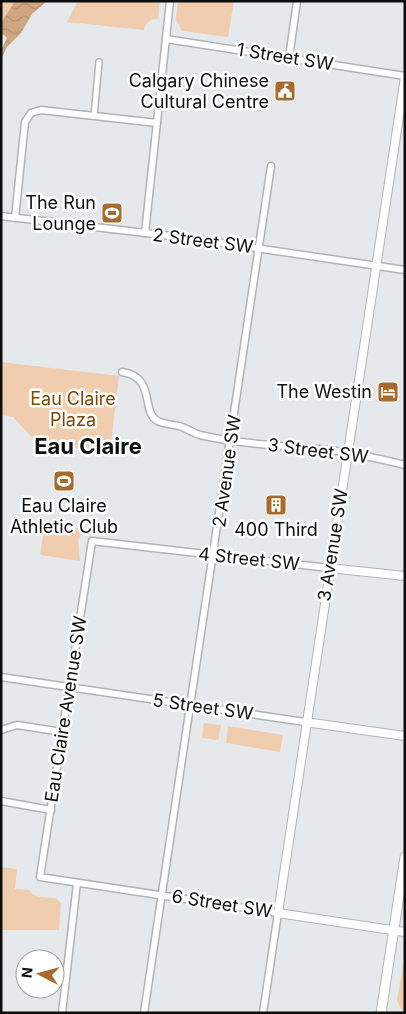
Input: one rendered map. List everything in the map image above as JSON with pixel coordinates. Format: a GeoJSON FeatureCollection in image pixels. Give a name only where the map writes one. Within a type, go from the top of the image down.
{"type":"FeatureCollection","features":[{"type":"Feature","properties":{"kind":"main road"},"geometry":{"type":"LineString","coordinates":[[381,1013],[405,857]]}},
{"type":"Feature","properties":{"kind":"street"},"geometry":{"type":"LineString","coordinates":[[145,233],[170,1]]}},
{"type":"Feature","properties":{"kind":"street"},"geometry":{"type":"LineString","coordinates":[[289,58],[297,1]]}},
{"type":"Feature","properties":{"kind":"street","name":"1 Street SW"},"geometry":{"type":"LineString","coordinates":[[166,39],[405,77]]}},
{"type":"Feature","properties":{"kind":"street"},"geometry":{"type":"LineString","coordinates":[[94,116],[100,62]]}},
{"type":"Feature","properties":{"kind":"street","name":"3 Avenue SW"},"geometry":{"type":"LineString","coordinates":[[263,1013],[305,722],[405,77]]}},
{"type":"Feature","properties":{"kind":"street"},"geometry":{"type":"LineString","coordinates":[[15,218],[25,122],[28,116],[41,110],[157,123]]}},
{"type":"Feature","properties":{"kind":"street","name":"2 Avenue SW"},"geometry":{"type":"LineString","coordinates":[[144,1013],[271,166]]}},
{"type":"Feature","properties":{"kind":"street","name":"2 Street SW"},"geometry":{"type":"LineString","coordinates":[[1,216],[259,248],[405,270]]}},
{"type":"Feature","properties":{"kind":"street","name":"3 Street SW"},"geometry":{"type":"LineString","coordinates":[[122,372],[134,374],[142,382],[156,420],[197,434],[379,458],[405,465]]}},
{"type":"Feature","properties":{"kind":"street","name":"4 Street SW"},"geometry":{"type":"LineString","coordinates":[[92,541],[405,576]]}},
{"type":"Feature","properties":{"kind":"street","name":"Eau Claire Avenue SW"},"geometry":{"type":"LineString","coordinates":[[40,877],[92,541]]}},
{"type":"Feature","properties":{"kind":"street","name":"5 Street SW"},"geometry":{"type":"LineString","coordinates":[[1,677],[405,736]]}},
{"type":"Feature","properties":{"kind":"street"},"geometry":{"type":"LineString","coordinates":[[1,730],[17,725],[62,732]]}},
{"type":"Feature","properties":{"kind":"street"},"geometry":{"type":"LineString","coordinates":[[1,801],[50,810]]}},
{"type":"Feature","properties":{"kind":"street","name":"6 Street SW"},"geometry":{"type":"LineString","coordinates":[[40,877],[405,932]]}},
{"type":"Feature","properties":{"kind":"street"},"geometry":{"type":"LineString","coordinates":[[62,1013],[77,883]]}},
{"type":"Feature","properties":{"kind":"green space"},"geometry":{"type":"Polygon","coordinates":[[[1,1],[17,1],[1,25],[1,1]]]}},
{"type":"Feature","properties":{"kind":"green space"},"geometry":{"type":"Polygon","coordinates":[[[78,1],[160,1],[158,19],[149,22],[144,30],[67,22],[78,1]]]}},
{"type":"Feature","properties":{"kind":"green space"},"geometry":{"type":"Polygon","coordinates":[[[178,1],[234,1],[228,37],[182,31],[176,20],[178,1]]]}},
{"type":"Feature","properties":{"kind":"green space","name":"Eau Claire Plaza"},"geometry":{"type":"Polygon","coordinates":[[[1,362],[119,376],[110,452],[36,442],[13,417],[1,415],[1,362]]]}},
{"type":"Feature","properties":{"kind":"green space"},"geometry":{"type":"Polygon","coordinates":[[[45,524],[85,529],[78,540],[80,561],[40,555],[45,524]]]}},
{"type":"Feature","properties":{"kind":"green space"},"geometry":{"type":"Polygon","coordinates":[[[204,723],[221,725],[218,740],[202,738],[204,723]]]}},
{"type":"Feature","properties":{"kind":"green space"},"geometry":{"type":"Polygon","coordinates":[[[228,726],[283,735],[280,752],[226,743],[228,726]]]}},
{"type":"Feature","properties":{"kind":"green space"},"geometry":{"type":"Polygon","coordinates":[[[1,867],[17,869],[15,889],[29,890],[34,895],[56,898],[61,903],[59,930],[1,930],[1,867]]]}},
{"type":"Feature","properties":{"kind":"green space"},"geometry":{"type":"Polygon","coordinates":[[[405,954],[405,1013],[403,1013],[397,1000],[405,954]]]}},
{"type":"Feature","properties":{"kind":"water"},"geometry":{"type":"Polygon","coordinates":[[[15,1],[47,1],[32,14],[21,33],[7,47],[1,59],[1,50],[7,38],[4,35],[1,36],[1,23],[15,1]]]}},
{"type":"Feature","properties":{"kind":"place","name":"Calgary Chinese Cultural Centre"},"geometry":{"type":"Point","coordinates":[285,91]}},
{"type":"Feature","properties":{"kind":"place","name":"The Run Lounge"},"geometry":{"type":"Point","coordinates":[112,213]}},
{"type":"Feature","properties":{"kind":"place","name":"The Westin"},"geometry":{"type":"Point","coordinates":[388,392]}},
{"type":"Feature","properties":{"kind":"place","name":"Eau Claire Athletic Club"},"geometry":{"type":"Point","coordinates":[64,481]}},
{"type":"Feature","properties":{"kind":"place","name":"400 Third"},"geometry":{"type":"Point","coordinates":[276,505]}},
{"type":"Feature","properties":{"kind":"district","name":"Eau Claire"},"geometry":{"type":"Point","coordinates":[88,446]}}]}
